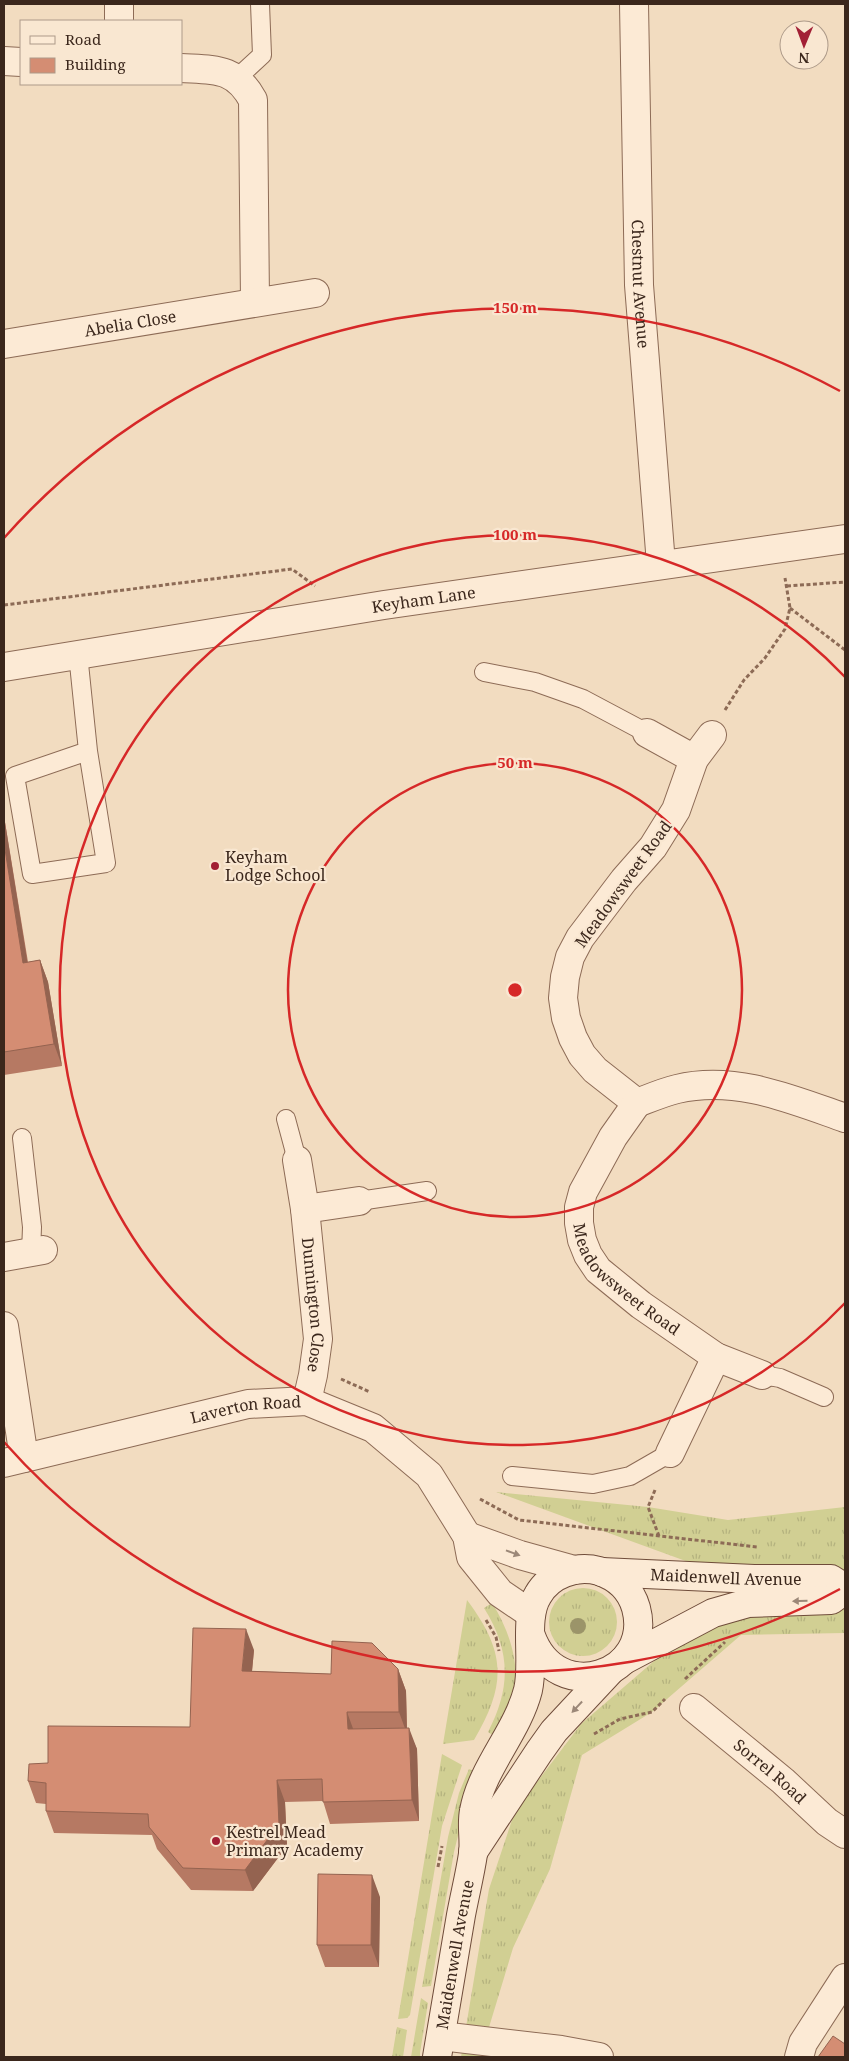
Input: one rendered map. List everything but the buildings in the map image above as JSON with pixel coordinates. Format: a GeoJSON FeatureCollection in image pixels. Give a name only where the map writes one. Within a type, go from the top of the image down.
{"type":"FeatureCollection","features":[{"type":"Feature","properties":{"kind":"street"},"geometry":{"type":"LineString","coordinates":[[119,4],[119,20]]}},
{"type":"Feature","properties":{"kind":"street","name":"Chestnut Avenue"},"geometry":{"type":"LineString","coordinates":[[634,4],[639,285],[661,564]]}},
{"type":"Feature","properties":{"kind":"street"},"geometry":{"type":"LineString","coordinates":[[4,61],[20,62]]}},
{"type":"Feature","properties":{"kind":"street"},"geometry":{"type":"LineString","coordinates":[[182,68],[226,72],[236,78],[246,88],[253,100],[255,302]]}},
{"type":"Feature","properties":{"kind":"street","name":"Abelia Close"},"geometry":{"type":"LineString","coordinates":[[4,344],[315,293]]}},
{"type":"Feature","properties":{"kind":"street","name":"Keyham Lane"},"geometry":{"type":"LineString","coordinates":[[4,668],[78,654],[188,638],[384,605],[845,539]]}},
{"type":"Feature","properties":{"kind":"street"},"geometry":{"type":"LineString","coordinates":[[647,733],[694,759]]}},
{"type":"Feature","properties":{"kind":"street","name":"Meadowsweet Road"},"geometry":{"type":"LineString","coordinates":[[712,735],[694,759],[676,810],[653,847],[624,880],[580,938],[570,957],[565,977],[564,998],[566,1018],[573,1038],[582,1055],[594,1070],[637,1103],[613,1137],[583,1192],[579,1208],[579,1223],[582,1240],[598,1270],[641,1305],[716,1357],[762,1375]]}},
{"type":"Feature","properties":{"kind":"street"},"geometry":{"type":"LineString","coordinates":[[637,1103],[677,1089],[708,1085],[740,1085],[793,1100],[845,1118]]}},
{"type":"Feature","properties":{"kind":"street","name":"Dunnington Close"},"geometry":{"type":"LineString","coordinates":[[297,1160],[305,1209],[318,1339],[307,1401]]}},
{"type":"Feature","properties":{"kind":"street"},"geometry":{"type":"LineString","coordinates":[[305,1209],[360,1201]]}},
{"type":"Feature","properties":{"kind":"street"},"geometry":{"type":"LineString","coordinates":[[4,1256],[37,1251]]}},
{"type":"Feature","properties":{"kind":"street"},"geometry":{"type":"LineString","coordinates":[[4,1326],[14,1460]]}},
{"type":"Feature","properties":{"kind":"street"},"geometry":{"type":"LineString","coordinates":[[670,1453],[716,1357]]}},
{"type":"Feature","properties":{"kind":"street","name":"Laverton Road"},"geometry":{"type":"LineString","coordinates":[[14,1460],[248,1404],[307,1401],[373,1428],[429,1475],[467,1536],[471,1557],[497,1590],[531,1625]]}},
{"type":"Feature","properties":{"kind":"street"},"geometry":{"type":"LineString","coordinates":[[467,1536],[520,1555],[574,1570]]}},
{"type":"Feature","properties":{"kind":"street","name":"Maidenwell Avenue"},"geometry":{"type":"LineString","coordinates":[[439,2047],[473,1852],[473,1812],[483,1782],[525,1701],[531,1676],[531,1625],[538,1594],[545,1585],[563,1573],[574,1570],[593,1570],[754,1579],[831,1580],[845,1589],[831,1600],[748,1603],[713,1613],[617,1665],[589,1677],[567,1675],[548,1664],[541,1656],[531,1625]]}},
{"type":"Feature","properties":{"kind":"street","name":"Maidenwell Avenue"},"geometry":{"type":"LineString","coordinates":[[473,1852],[496,1820],[520,1778],[549,1738],[617,1665],[636,1639],[638,1627],[635,1605],[626,1588],[611,1576],[602,1572]]}},
{"type":"Feature","properties":{"kind":"street","name":"Sorrel Road"},"geometry":{"type":"LineString","coordinates":[[694,1708],[783,1781],[827,1822],[845,1834]]}},
{"type":"Feature","properties":{"kind":"street"},"geometry":{"type":"LineString","coordinates":[[800,2057],[803,2043],[845,1978]]}},
{"type":"Feature","properties":{"kind":"street"},"geometry":{"type":"LineString","coordinates":[[439,2047],[560,2050],[599,2057]]}},
{"type":"Feature","properties":{"kind":"lane"},"geometry":{"type":"LineString","coordinates":[[236,78],[262,55],[260,4]]}},
{"type":"Feature","properties":{"kind":"lane"},"geometry":{"type":"LineString","coordinates":[[78,654],[88,751],[106,862],[32,874],[15,776],[88,751]]}},
{"type":"Feature","properties":{"kind":"lane"},"geometry":{"type":"LineString","coordinates":[[484,672],[535,682],[583,699],[647,733]]}},
{"type":"Feature","properties":{"kind":"lane"},"geometry":{"type":"LineString","coordinates":[[286,1119],[297,1160]]}},
{"type":"Feature","properties":{"kind":"lane"},"geometry":{"type":"LineString","coordinates":[[22,1138],[32,1227],[37,1251]]}},
{"type":"Feature","properties":{"kind":"lane"},"geometry":{"type":"LineString","coordinates":[[360,1201],[427,1191]]}},
{"type":"Feature","properties":{"kind":"lane"},"geometry":{"type":"LineString","coordinates":[[762,1375],[780,1378],[824,1397]]}},
{"type":"Feature","properties":{"kind":"lane"},"geometry":{"type":"LineString","coordinates":[[512,1476],[593,1484],[630,1476],[670,1453]]}},
{"type":"Feature","properties":{"kind":"path"},"geometry":{"type":"LineString","coordinates":[[4,605],[292,569],[318,588]]}},
{"type":"Feature","properties":{"kind":"path"},"geometry":{"type":"LineString","coordinates":[[787,586],[845,582]]}},
{"type":"Feature","properties":{"kind":"path"},"geometry":{"type":"LineString","coordinates":[[712,735],[744,680],[765,658],[785,629],[790,608],[845,650]]}},
{"type":"Feature","properties":{"kind":"path"},"geometry":{"type":"LineString","coordinates":[[313,1375],[335,1376],[378,1396]]}},
{"type":"Feature","properties":{"kind":"path"},"geometry":{"type":"LineString","coordinates":[[659,1536],[648,1507],[670,1453]]}},
{"type":"Feature","properties":{"kind":"path"},"geometry":{"type":"LineString","coordinates":[[476,1497],[519,1520],[765,1548]]}},
{"type":"Feature","properties":{"kind":"path"},"geometry":{"type":"LineString","coordinates":[[684,1680],[730,1639]]}},
{"type":"Feature","properties":{"kind":"path"},"geometry":{"type":"LineString","coordinates":[[591,1735],[620,1718],[652,1712],[672,1692]]}},
{"type":"Feature","properties":{"kind":"path"},"geometry":{"type":"LineString","coordinates":[[437,1873],[442,1845]]}},
{"type":"Feature","properties":{"kind":"green space"},"geometry":{"type":"Polygon","coordinates":[[[496,1492],[648,1507],[728,1520],[845,1507],[845,1633],[741,1635],[652,1712],[582,1755],[550,1869],[513,1948],[480,2057],[461,2057],[489,1889],[515,1811],[581,1724],[668,1649],[729,1612],[782,1596],[496,1492]]]}},
{"type":"Feature","properties":{"kind":"green space"},"geometry":{"type":"Polygon","coordinates":[[[583,1588],[596,1591],[607,1598],[614,1609],[617,1622],[614,1635],[607,1646],[596,1653],[583,1656],[570,1653],[559,1646],[552,1635],[549,1622],[552,1609],[559,1598],[570,1591],[583,1588]]]}},
{"type":"Feature","properties":{"kind":"green space"},"geometry":{"type":"Polygon","coordinates":[[[467,1600],[480,1619],[495,1652],[498,1668],[497,1685],[485,1720],[474,1740],[443,1744],[467,1600]]]}},
{"type":"Feature","properties":{"kind":"green space"},"geometry":{"type":"Polygon","coordinates":[[[492,1603],[509,1638],[516,1676],[512,1701],[497,1738],[488,1732],[501,1700],[505,1670],[499,1639],[484,1608],[492,1603]]]}},
{"type":"Feature","properties":{"kind":"green space"},"geometry":{"type":"Polygon","coordinates":[[[442,1754],[462,1765],[442,1826],[410,2015],[407,2018],[398,2019],[442,1754]]]}},
{"type":"Feature","properties":{"kind":"green space"},"geometry":{"type":"Polygon","coordinates":[[[469,1769],[478,1773],[463,1815],[454,1852],[431,1986],[422,1987],[448,1837],[459,1793],[469,1769]]]}},
{"type":"Feature","properties":{"kind":"green space"},"geometry":{"type":"Polygon","coordinates":[[[421,1998],[428,2003],[420,2057],[411,2057],[421,1998]]]}},
{"type":"Feature","properties":{"kind":"green space"},"geometry":{"type":"Polygon","coordinates":[[[397,2027],[407,2030],[403,2057],[392,2057],[397,2027]]]}},
{"type":"Feature","properties":{"kind":"place","name":"Keyham Lodge School"},"geometry":{"type":"Point","coordinates":[215,866]}},
{"type":"Feature","properties":{"kind":"place","name":"Kestrel Mead Primary Academy"},"geometry":{"type":"Point","coordinates":[216,1841]}}]}
